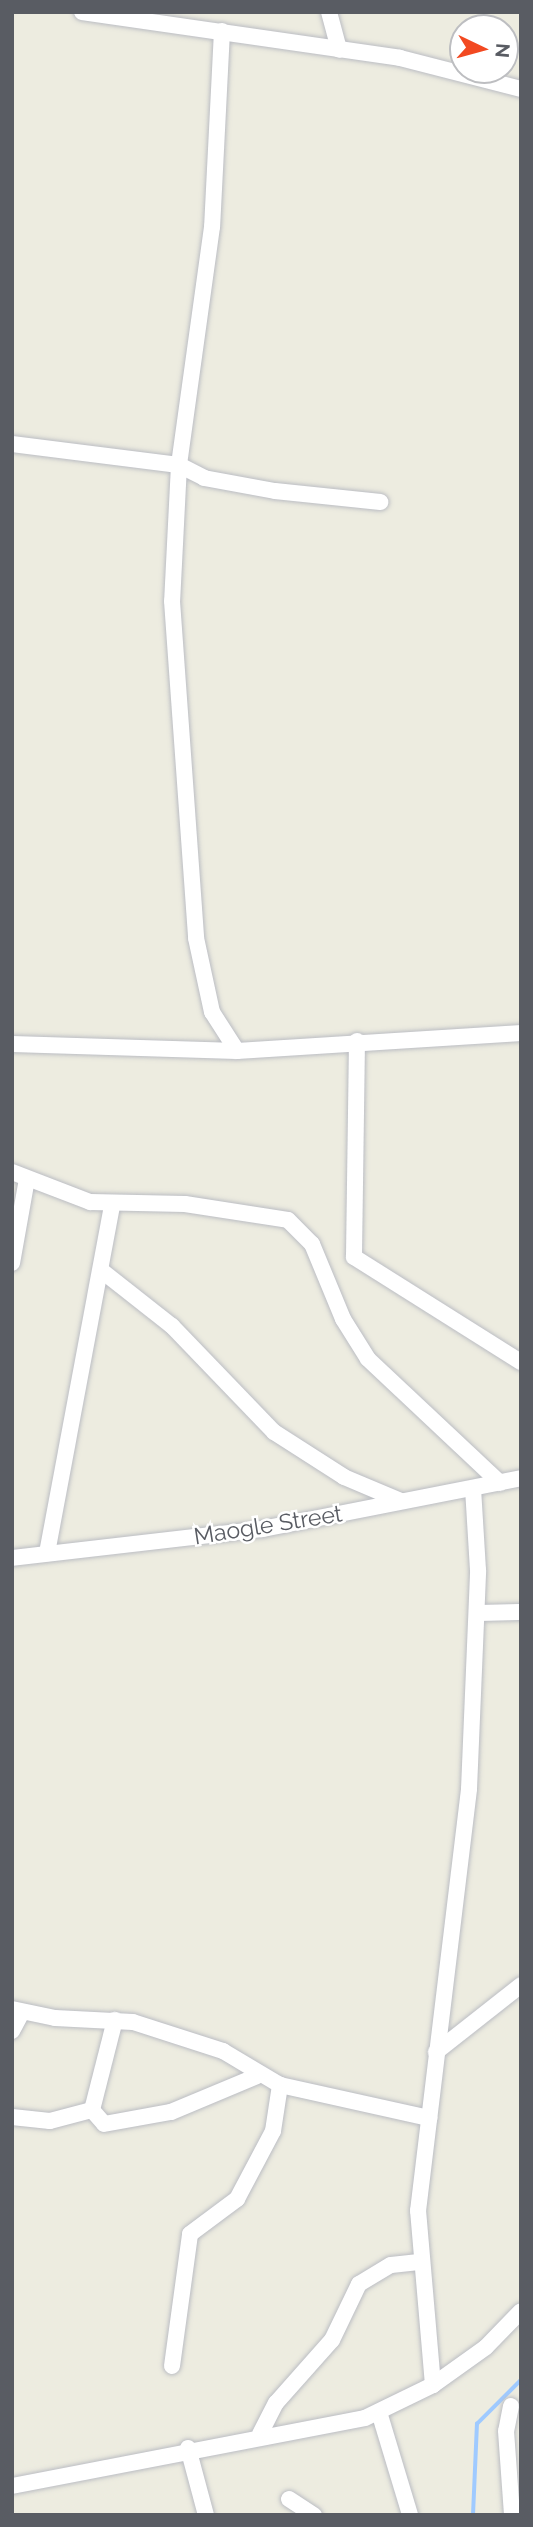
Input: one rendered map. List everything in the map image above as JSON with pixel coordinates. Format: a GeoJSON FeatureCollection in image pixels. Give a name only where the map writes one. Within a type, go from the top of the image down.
{"type":"FeatureCollection","features":[{"type":"Feature","properties":{"kind":"street"},"geometry":{"type":"LineString","coordinates":[[82,12],[339,50],[521,89]]}},
{"type":"Feature","properties":{"kind":"street"},"geometry":{"type":"LineString","coordinates":[[329,12],[339,50]]}},
{"type":"Feature","properties":{"kind":"street"},"geometry":{"type":"LineString","coordinates":[[222,31],[212,227],[179,465],[172,601],[187,867],[212,1012],[237,1051]]}},
{"type":"Feature","properties":{"kind":"street"},"geometry":{"type":"LineString","coordinates":[[12,444],[179,465],[204,478],[264,489],[380,502]]}},
{"type":"Feature","properties":{"kind":"street"},"geometry":{"type":"LineString","coordinates":[[12,1044],[237,1051],[357,1041],[521,1033]]}},
{"type":"Feature","properties":{"kind":"street"},"geometry":{"type":"LineString","coordinates":[[357,1041],[354,1257],[521,1362]]}},
{"type":"Feature","properties":{"kind":"street"},"geometry":{"type":"LineString","coordinates":[[12,1263],[20,1175],[112,1205],[266,1213],[304,1230],[368,1359],[500,1483]]}},
{"type":"Feature","properties":{"kind":"street"},"geometry":{"type":"LineString","coordinates":[[47,1553],[103,1271],[112,1205]]}},
{"type":"Feature","properties":{"kind":"street"},"geometry":{"type":"LineString","coordinates":[[103,1271],[172,1326],[274,1432],[344,1477],[401,1501]]}},
{"type":"Feature","properties":{"kind":"street","name":"Maogle Street"},"geometry":{"type":"LineString","coordinates":[[12,1558],[262,1529],[521,1478]]}},
{"type":"Feature","properties":{"kind":"street"},"geometry":{"type":"LineString","coordinates":[[433,2385],[419,2262],[436,2052],[464,1842],[477,1613],[473,1488]]}},
{"type":"Feature","properties":{"kind":"street"},"geometry":{"type":"LineString","coordinates":[[477,1613],[521,1612]]}},
{"type":"Feature","properties":{"kind":"street"},"geometry":{"type":"LineString","coordinates":[[436,2052],[521,1985]]}},
{"type":"Feature","properties":{"kind":"street"},"geometry":{"type":"LineString","coordinates":[[12,2031],[17,2010],[114,2020],[223,2051],[257,2076],[280,2085],[429,2118]]}},
{"type":"Feature","properties":{"kind":"street"},"geometry":{"type":"LineString","coordinates":[[92,2110],[114,2020]]}},
{"type":"Feature","properties":{"kind":"street"},"geometry":{"type":"LineString","coordinates":[[92,2110],[104,2124],[172,2112],[257,2076]]}},
{"type":"Feature","properties":{"kind":"street"},"geometry":{"type":"LineString","coordinates":[[172,2366],[190,2234],[237,2199],[273,2131],[280,2085]]}},
{"type":"Feature","properties":{"kind":"street"},"geometry":{"type":"LineString","coordinates":[[12,2117],[50,2121],[92,2110]]}},
{"type":"Feature","properties":{"kind":"street"},"geometry":{"type":"LineString","coordinates":[[260,2434],[276,2403],[332,2340],[359,2284],[391,2265],[419,2262]]}},
{"type":"Feature","properties":{"kind":"street"},"geometry":{"type":"LineString","coordinates":[[15,2481],[379,2412],[433,2385],[486,2347],[521,2311]]}},
{"type":"Feature","properties":{"kind":"street"},"geometry":{"type":"LineString","coordinates":[[511,2406],[506,2431],[512,2515]]}},
{"type":"Feature","properties":{"kind":"street"},"geometry":{"type":"LineString","coordinates":[[379,2412],[410,2515]]}},
{"type":"Feature","properties":{"kind":"street"},"geometry":{"type":"LineString","coordinates":[[188,2448],[206,2515]]}},
{"type":"Feature","properties":{"kind":"street"},"geometry":{"type":"LineString","coordinates":[[289,2499],[314,2515]]}},
{"type":"Feature","properties":{"kind":"waterway"},"geometry":{"type":"LineString","coordinates":[[473,2515],[477,2424],[521,2380]]}}]}
